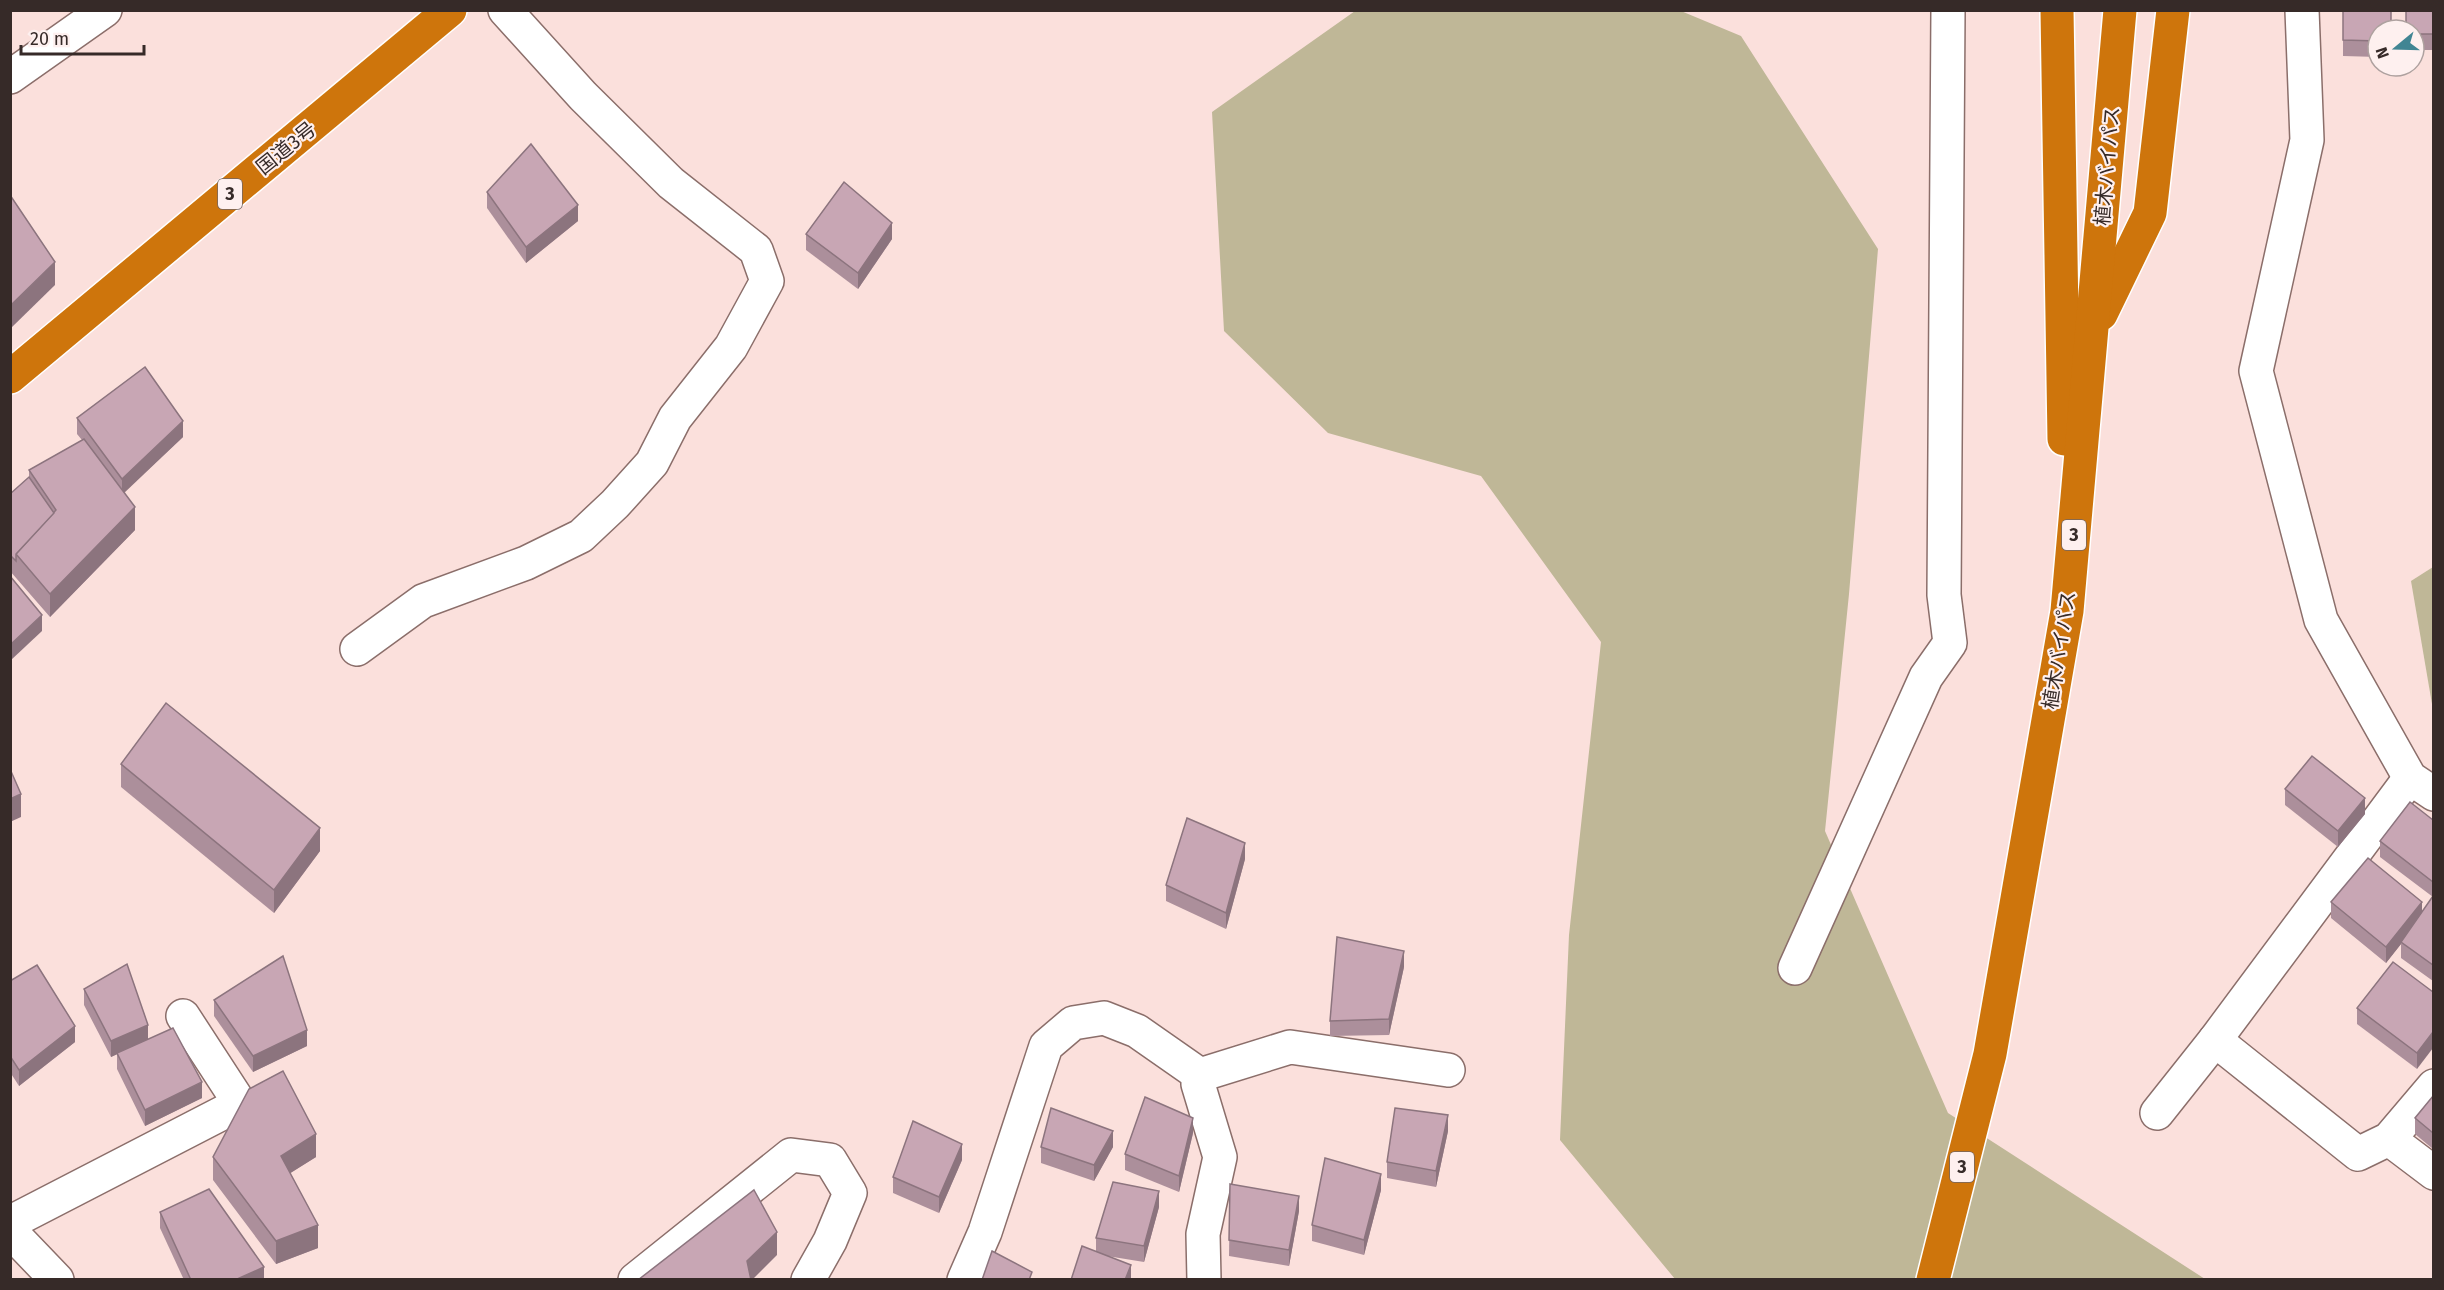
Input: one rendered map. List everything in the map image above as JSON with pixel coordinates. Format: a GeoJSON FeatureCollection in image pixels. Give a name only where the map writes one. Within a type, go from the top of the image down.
{"type":"FeatureCollection","features":[{"type":"Feature","properties":{"kind":"highway","name":"国道3号"},"geometry":{"type":"LineString","coordinates":[[10,377],[450,10]]}},
{"type":"Feature","properties":{"kind":"highway"},"geometry":{"type":"LineString","coordinates":[[2057,10],[2067,611]]}},
{"type":"Feature","properties":{"kind":"highway","name":"植木バイパス"},"geometry":{"type":"LineString","coordinates":[[1934,1280],[1990,1054],[2067,611],[2120,10]]}},
{"type":"Feature","properties":{"kind":"highway"},"geometry":{"type":"LineString","coordinates":[[2092,334],[2150,213],[2173,10]]}},
{"type":"Feature","properties":{"kind":"street"},"geometry":{"type":"LineString","coordinates":[[10,77],[105,10]]}},
{"type":"Feature","properties":{"kind":"street"},"geometry":{"type":"LineString","coordinates":[[357,649],[423,601],[526,563],[581,536],[615,504],[652,463],[675,418],[731,347],[767,281],[756,250],[671,183],[583,96],[505,10]]}},
{"type":"Feature","properties":{"kind":"street"},"geometry":{"type":"LineString","coordinates":[[1795,968],[1926,677],[1950,643],[1944,595],[1948,10]]}},
{"type":"Feature","properties":{"kind":"street"},"geometry":{"type":"LineString","coordinates":[[2157,1113],[2422,786],[2321,620],[2256,371],[2307,140],[2302,10]]}},
{"type":"Feature","properties":{"kind":"street"},"geometry":{"type":"LineString","coordinates":[[10,1226],[17,1219],[232,1108],[237,1099],[183,1016]]}},
{"type":"Feature","properties":{"kind":"street"},"geometry":{"type":"LineString","coordinates":[[964,1280],[985,1232],[1046,1046],[1073,1023],[1104,1018],[1137,1031],[1200,1075]]}},
{"type":"Feature","properties":{"kind":"street"},"geometry":{"type":"LineString","coordinates":[[2215,1040],[2358,1154],[2390,1139],[2433,1086]]}},
{"type":"Feature","properties":{"kind":"street"},"geometry":{"type":"LineString","coordinates":[[1200,1075],[1290,1047],[1448,1070]]}},
{"type":"Feature","properties":{"kind":"street"},"geometry":{"type":"LineString","coordinates":[[1200,1075],[1198,1084],[1220,1157],[1203,1234],[1204,1280]]}},
{"type":"Feature","properties":{"kind":"street"},"geometry":{"type":"LineString","coordinates":[[2390,1139],[2433,1173]]}},
{"type":"Feature","properties":{"kind":"street"},"geometry":{"type":"LineString","coordinates":[[635,1280],[791,1155],[831,1160],[850,1193],[830,1241],[808,1280]]}},
{"type":"Feature","properties":{"kind":"street"},"geometry":{"type":"LineString","coordinates":[[10,1231],[57,1280]]}},
{"type":"Feature","properties":{"kind":"shaded area"},"geometry":{"type":"Polygon","coordinates":[[[1355,11],[1681,11],[1741,36],[1878,249],[1849,594],[1825,831],[1948,1113],[2205,1279],[1675,1279],[1560,1140],[1569,935],[1601,642],[1481,476],[1328,433],[1224,331],[1212,112],[1355,11]]]}},
{"type":"Feature","properties":{"kind":"shaded area"},"geometry":{"type":"Polygon","coordinates":[[[2433,567],[2433,710],[2411,581],[2433,567]]]}},
{"type":"Feature","properties":{"kind":"building"},"geometry":{"type":"Polygon","coordinates":[[[2343,10],[2391,10],[2391,18],[2366,18],[2366,41],[2343,40],[2343,10]]]}},
{"type":"Feature","properties":{"kind":"building"},"geometry":{"type":"Polygon","coordinates":[[[2406,10],[2433,10],[2433,34],[2426,34],[2426,18],[2406,18],[2406,10]]]}},
{"type":"Feature","properties":{"kind":"building"},"geometry":{"type":"Polygon","coordinates":[[[531,144],[578,205],[526,247],[487,192],[531,144]]]}},
{"type":"Feature","properties":{"kind":"building"},"geometry":{"type":"Polygon","coordinates":[[[844,182],[892,223],[858,273],[806,234],[844,182]]]}},
{"type":"Feature","properties":{"kind":"building"},"geometry":{"type":"Polygon","coordinates":[[[10,195],[55,262],[10,306],[10,195]]]}},
{"type":"Feature","properties":{"kind":"building"},"geometry":{"type":"Polygon","coordinates":[[[145,367],[183,421],[122,479],[77,418],[145,367]]]}},
{"type":"Feature","properties":{"kind":"building"},"geometry":{"type":"Polygon","coordinates":[[[84,439],[135,507],[50,594],[16,554],[56,510],[29,470],[84,439]]]}},
{"type":"Feature","properties":{"kind":"building"},"geometry":{"type":"Polygon","coordinates":[[[29,477],[54,513],[16,554],[16,561],[10,555],[10,494],[29,477]]]}},
{"type":"Feature","properties":{"kind":"building"},"geometry":{"type":"Polygon","coordinates":[[[10,576],[42,615],[10,645],[10,576]]]}},
{"type":"Feature","properties":{"kind":"building"},"geometry":{"type":"Polygon","coordinates":[[[166,703],[320,828],[274,890],[121,764],[166,703]]]}},
{"type":"Feature","properties":{"kind":"building"},"geometry":{"type":"Polygon","coordinates":[[[2312,756],[2365,798],[2338,831],[2285,789],[2312,756]]]}},
{"type":"Feature","properties":{"kind":"building"},"geometry":{"type":"Polygon","coordinates":[[[10,769],[21,794],[10,799],[10,769]]]}},
{"type":"Feature","properties":{"kind":"building"},"geometry":{"type":"Polygon","coordinates":[[[2410,802],[2433,820],[2433,882],[2380,841],[2410,802]]]}},
{"type":"Feature","properties":{"kind":"building"},"geometry":{"type":"Polygon","coordinates":[[[1187,818],[1245,843],[1226,913],[1166,885],[1187,818]]]}},
{"type":"Feature","properties":{"kind":"building"},"geometry":{"type":"Polygon","coordinates":[[[2368,858],[2422,902],[2386,947],[2331,902],[2368,858]]]}},
{"type":"Feature","properties":{"kind":"building"},"geometry":{"type":"Polygon","coordinates":[[[2433,896],[2433,965],[2401,942],[2433,896]]]}},
{"type":"Feature","properties":{"kind":"building"},"geometry":{"type":"Polygon","coordinates":[[[1337,937],[1404,951],[1389,1019],[1330,1021],[1337,937]]]}},
{"type":"Feature","properties":{"kind":"building"},"geometry":{"type":"Polygon","coordinates":[[[283,956],[307,1030],[253,1056],[214,1000],[283,956]]]}},
{"type":"Feature","properties":{"kind":"building"},"geometry":{"type":"Polygon","coordinates":[[[2393,962],[2433,992],[2433,1032],[2417,1053],[2357,1008],[2393,962]]]}},
{"type":"Feature","properties":{"kind":"building"},"geometry":{"type":"Polygon","coordinates":[[[127,964],[148,1025],[111,1041],[84,989],[127,964]]]}},
{"type":"Feature","properties":{"kind":"building"},"geometry":{"type":"Polygon","coordinates":[[[37,965],[75,1026],[19,1070],[10,1056],[10,981],[37,965]]]}},
{"type":"Feature","properties":{"kind":"building"},"geometry":{"type":"Polygon","coordinates":[[[173,1028],[202,1082],[145,1110],[117,1053],[173,1028]]]}},
{"type":"Feature","properties":{"kind":"building"},"geometry":{"type":"Polygon","coordinates":[[[283,1071],[316,1134],[281,1156],[318,1225],[276,1241],[213,1157],[249,1089],[283,1071]]]}},
{"type":"Feature","properties":{"kind":"building"},"geometry":{"type":"Polygon","coordinates":[[[2433,1096],[2433,1133],[2415,1118],[2433,1096]]]}},
{"type":"Feature","properties":{"kind":"building"},"geometry":{"type":"Polygon","coordinates":[[[1145,1097],[1193,1118],[1179,1176],[1125,1154],[1145,1097]]]}},
{"type":"Feature","properties":{"kind":"building"},"geometry":{"type":"Polygon","coordinates":[[[1051,1108],[1113,1131],[1094,1165],[1041,1147],[1051,1108]]]}},
{"type":"Feature","properties":{"kind":"building"},"geometry":{"type":"Polygon","coordinates":[[[1395,1108],[1448,1115],[1436,1171],[1387,1162],[1395,1108]]]}},
{"type":"Feature","properties":{"kind":"building"},"geometry":{"type":"Polygon","coordinates":[[[913,1121],[962,1144],[939,1197],[893,1177],[913,1121]]]}},
{"type":"Feature","properties":{"kind":"building"},"geometry":{"type":"Polygon","coordinates":[[[1325,1158],[1381,1174],[1364,1240],[1312,1225],[1325,1158]]]}},
{"type":"Feature","properties":{"kind":"building"},"geometry":{"type":"Polygon","coordinates":[[[1113,1182],[1159,1191],[1144,1246],[1096,1238],[1113,1182]]]}},
{"type":"Feature","properties":{"kind":"building"},"geometry":{"type":"Polygon","coordinates":[[[1230,1184],[1299,1196],[1289,1250],[1229,1240],[1230,1184]]]}},
{"type":"Feature","properties":{"kind":"building"},"geometry":{"type":"Polygon","coordinates":[[[209,1189],[264,1267],[235,1280],[191,1280],[160,1212],[209,1189]]]}},
{"type":"Feature","properties":{"kind":"building"},"geometry":{"type":"Polygon","coordinates":[[[754,1190],[777,1232],[747,1261],[751,1280],[638,1280],[754,1190]]]}},
{"type":"Feature","properties":{"kind":"building"},"geometry":{"type":"Polygon","coordinates":[[[1082,1246],[1131,1265],[1125,1280],[1071,1280],[1082,1246]]]}},
{"type":"Feature","properties":{"kind":"building"},"geometry":{"type":"Polygon","coordinates":[[[992,1251],[1032,1272],[1029,1280],[982,1280],[992,1251]]]}}]}
